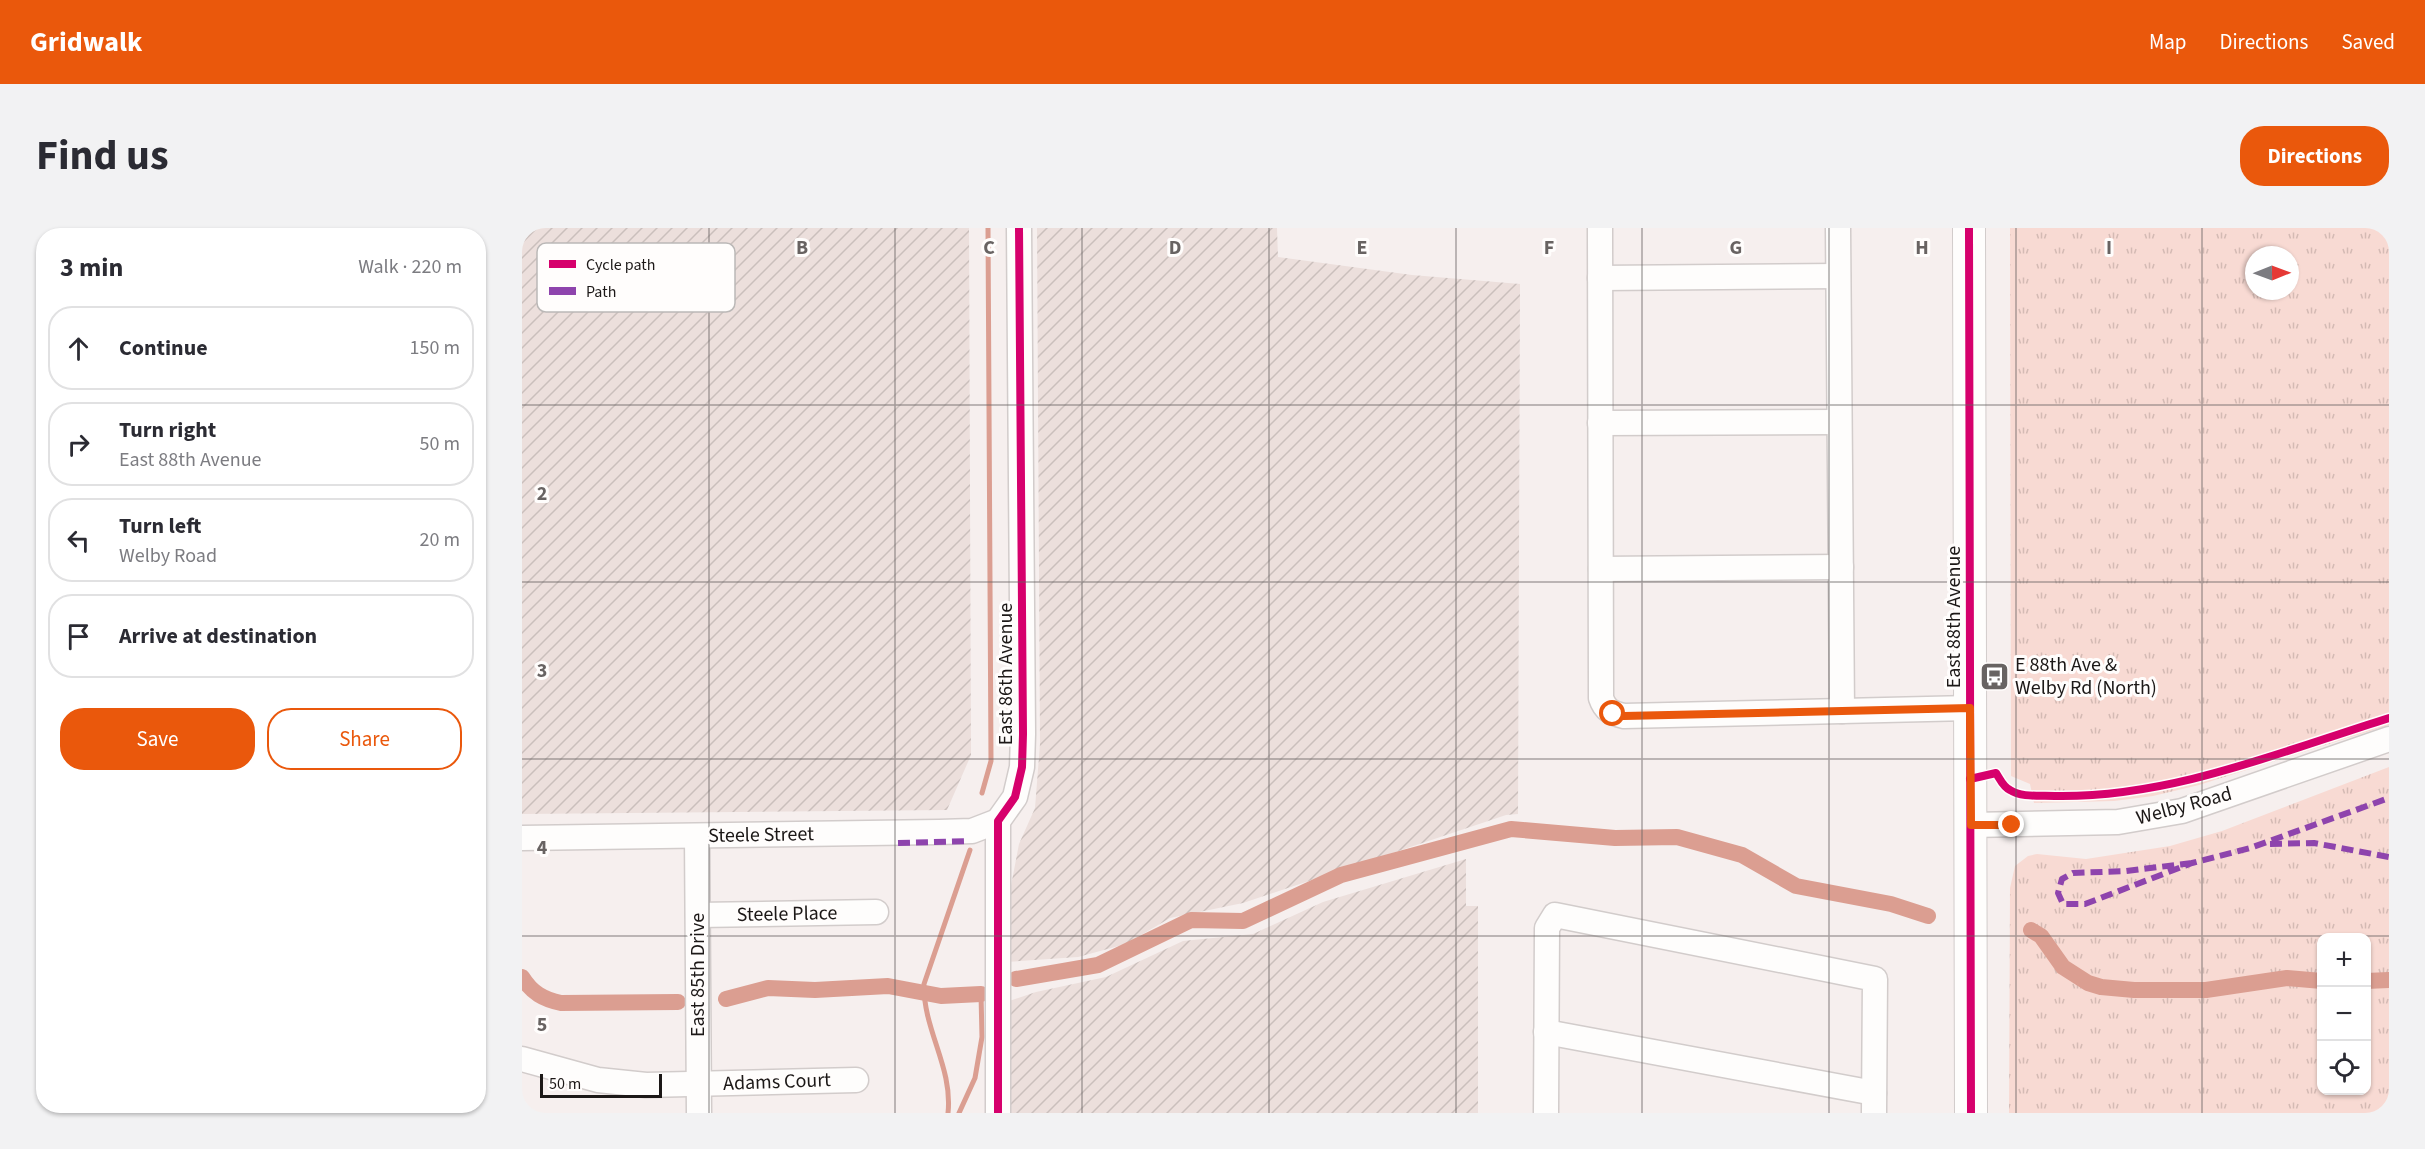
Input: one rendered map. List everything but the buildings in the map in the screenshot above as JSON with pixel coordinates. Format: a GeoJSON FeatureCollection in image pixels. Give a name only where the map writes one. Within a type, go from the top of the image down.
{"type":"FeatureCollection","features":[{"type":"Feature","properties":{"kind":"main road","name":"East 88th Avenue"},"geometry":{"type":"LineString","coordinates":[[1970,228],[1971,1113]]}},
{"type":"Feature","properties":{"kind":"street","name":"East 86th Avenue"},"geometry":{"type":"LineString","coordinates":[[998,821],[1015,797],[1022,767],[1019,228]]}},
{"type":"Feature","properties":{"kind":"street"},"geometry":{"type":"LineString","coordinates":[[1600,228],[1601,698],[1604,707],[1613,714],[1624,716],[1970,708]]}},
{"type":"Feature","properties":{"kind":"street"},"geometry":{"type":"LineString","coordinates":[[1838,228],[1842,711]]}},
{"type":"Feature","properties":{"kind":"street"},"geometry":{"type":"LineString","coordinates":[[1600,278],[1838,276]]}},
{"type":"Feature","properties":{"kind":"street"},"geometry":{"type":"LineString","coordinates":[[1600,423],[1839,422]]}},
{"type":"Feature","properties":{"kind":"street"},"geometry":{"type":"LineString","coordinates":[[1601,569],[1840,567]]}},
{"type":"Feature","properties":{"kind":"street","name":"Welby Road"},"geometry":{"type":"LineString","coordinates":[[1971,825],[2082,824],[2118,822],[2161,815],[2219,799],[2389,739]]}},
{"type":"Feature","properties":{"kind":"street","name":"Steele Street"},"geometry":{"type":"LineString","coordinates":[[522,838],[972,831],[998,821]]}},
{"type":"Feature","properties":{"kind":"street"},"geometry":{"type":"LineString","coordinates":[[998,821],[998,1113]]}},
{"type":"Feature","properties":{"kind":"street","name":"East 85th Drive"},"geometry":{"type":"LineString","coordinates":[[697,836],[699,1113]]}},
{"type":"Feature","properties":{"kind":"street","name":"Steele Place"},"geometry":{"type":"LineString","coordinates":[[698,915],[876,912]]}},
{"type":"Feature","properties":{"kind":"street"},"geometry":{"type":"LineString","coordinates":[[1546,1032],[1874,1103],[1875,979],[1555,915],[1547,928],[1546,1032],[1546,1113]]}},
{"type":"Feature","properties":{"kind":"street","name":"Adams Court"},"geometry":{"type":"LineString","coordinates":[[522,1059],[598,1080],[646,1085],[856,1080]]}},
{"type":"Feature","properties":{"kind":"shaded area"},"geometry":{"type":"Polygon","coordinates":[[[522,228],[969,228],[971,755],[947,810],[522,814],[522,228]]]}},
{"type":"Feature","properties":{"kind":"shaded area"},"geometry":{"type":"Polygon","coordinates":[[[1037,228],[1277,228],[1278,257],[1412,275],[1520,284],[1518,814],[1506,815],[1243,903],[1170,918],[1126,944],[1078,957],[1006,962],[1009,896],[1019,844],[1035,808],[1040,744],[1037,228]]]}},
{"type":"Feature","properties":{"kind":"shaded area"},"geometry":{"type":"Polygon","coordinates":[[[1466,859],[1466,906],[1478,906],[1478,1113],[986,1113],[986,1009],[1036,992],[1106,977],[1183,941],[1253,934],[1323,902],[1466,859]]]}},
{"type":"Feature","properties":{"kind":"green space"},"geometry":{"type":"Polygon","coordinates":[[[2010,228],[2389,228],[2389,725],[2199,785],[2153,796],[2114,801],[2034,803],[2030,784],[2011,776],[2010,228]]]}},
{"type":"Feature","properties":{"kind":"green space"},"geometry":{"type":"Polygon","coordinates":[[[2389,767],[2389,1113],[2009,1113],[2010,888],[2015,866],[2028,856],[2037,854],[2086,859],[2170,846],[2222,831],[2389,767]]]}},
{"type":"Feature","properties":{"kind":"waterway"},"geometry":{"type":"LineString","coordinates":[[982,793],[991,761],[988,228]]}},
{"type":"Feature","properties":{"kind":"waterway"},"geometry":{"type":"LineString","coordinates":[[1016,979],[1098,965],[1191,920],[1243,921],[1341,875],[1511,829],[1615,838],[1677,837],[1742,855],[1796,886],[1891,904],[1928,916]]}},
{"type":"Feature","properties":{"kind":"waterway"},"geometry":{"type":"LineString","coordinates":[[948,1113],[946,1080],[928,1017],[924,984],[970,850]]}},
{"type":"Feature","properties":{"kind":"waterway"},"geometry":{"type":"LineString","coordinates":[[2031,930],[2041,936],[2063,967],[2088,983],[2101,987],[2134,990],[2206,990],[2287,978],[2317,981]]}},
{"type":"Feature","properties":{"kind":"waterway"},"geometry":{"type":"LineString","coordinates":[[522,977],[538,994],[561,1003],[678,1002]]}},
{"type":"Feature","properties":{"kind":"waterway"},"geometry":{"type":"LineString","coordinates":[[2371,981],[2389,980]]}},
{"type":"Feature","properties":{"kind":"waterway"},"geometry":{"type":"LineString","coordinates":[[726,999],[768,988],[815,990],[888,986],[941,996],[981,994]]}},
{"type":"Feature","properties":{"kind":"waterway"},"geometry":{"type":"LineString","coordinates":[[959,1113],[975,1078],[982,1037],[981,994]]}},
{"type":"Feature","properties":{"kind":"marked path"},"geometry":{"type":"LineString","coordinates":[[2192,863],[2126,871],[2073,873],[2062,879],[2058,893],[2063,904],[2085,904],[2192,863],[2250,848],[2389,798]]}},
{"type":"Feature","properties":{"kind":"marked path"},"geometry":{"type":"LineString","coordinates":[[898,843],[969,841]]}},
{"type":"Feature","properties":{"kind":"marked path"},"geometry":{"type":"LineString","coordinates":[[2270,844],[2314,843],[2389,857]]}},
{"type":"Feature","properties":{"kind":"cycle path"},"geometry":{"type":"LineString","coordinates":[[998,1113],[998,821],[1015,797],[1022,767],[1023,734],[1019,228]]}},
{"type":"Feature","properties":{"kind":"cycle path"},"geometry":{"type":"LineString","coordinates":[[1969,228],[1971,1113]]}},
{"type":"Feature","properties":{"kind":"cycle path"},"geometry":{"type":"LineString","coordinates":[[1970,779],[1996,773],[2008,789],[2015,793],[2032,796],[2098,795],[2140,789],[2224,770],[2389,718]]}},
{"type":"Feature","properties":{"kind":"place","name":"E 88th Ave & Welby Rd (North)"},"geometry":{"type":"Point","coordinates":[1994,677]}},
{"type":"Feature","properties":{"kind":"route"},"geometry":{"type":"LineString","coordinates":[[1613,714],[1624,716],[1970,708],[1971,825],[2012,825]]}}]}
